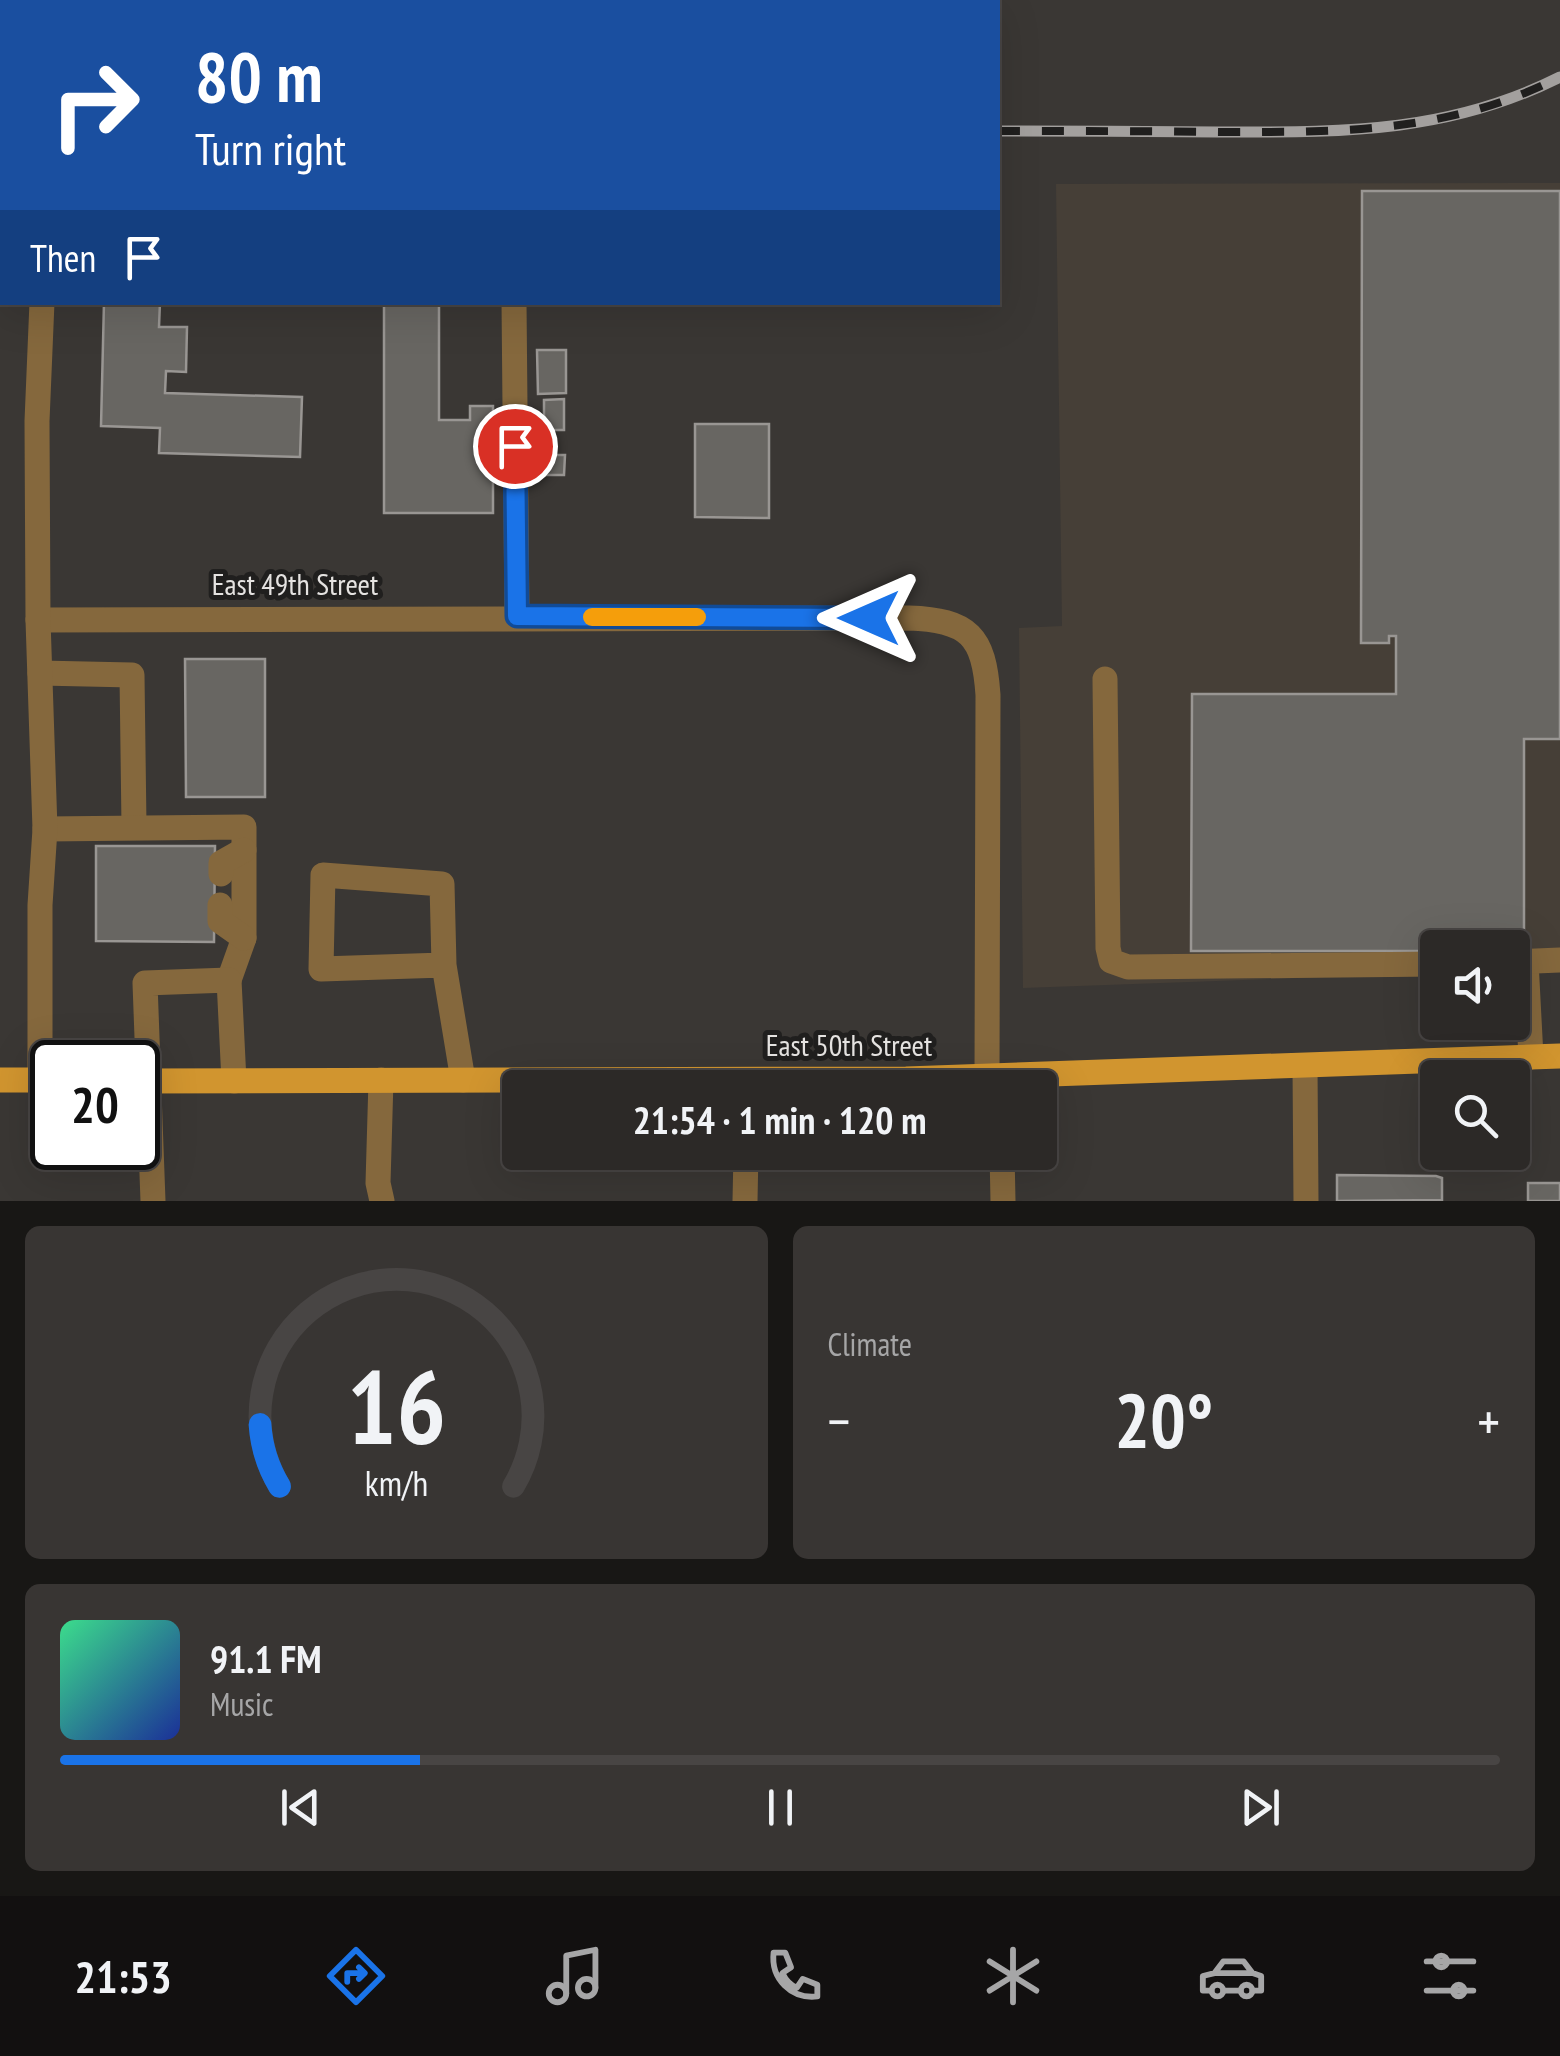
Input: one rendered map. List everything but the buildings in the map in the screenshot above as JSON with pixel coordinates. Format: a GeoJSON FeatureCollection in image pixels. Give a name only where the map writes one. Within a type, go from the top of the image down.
{"type":"FeatureCollection","features":[{"type":"Feature","properties":{"kind":"main road","name":"East 50th Street"},"geometry":{"type":"LineString","coordinates":[[1057,1078],[1560,1056]]}},
{"type":"Feature","properties":{"kind":"main road"},"geometry":{"type":"LineString","coordinates":[[0,1080],[30,1080]]}},
{"type":"Feature","properties":{"kind":"main road","name":"East 50th Street"},"geometry":{"type":"LineString","coordinates":[[160,1080],[502,1081]]}},
{"type":"Feature","properties":{"kind":"street"},"geometry":{"type":"LineString","coordinates":[[42,305],[38,620],[45,1040]]}},
{"type":"Feature","properties":{"kind":"street"},"geometry":{"type":"LineString","coordinates":[[514,305],[517,616]]}},
{"type":"Feature","properties":{"kind":"street","name":"East 49th Street"},"geometry":{"type":"LineString","coordinates":[[38,620],[553,616],[939,619],[960,627],[977,644],[986,663],[997,1070]]}},
{"type":"Feature","properties":{"kind":"street"},"geometry":{"type":"LineString","coordinates":[[40,673],[132,675],[134,826]]}},
{"type":"Feature","properties":{"kind":"street"},"geometry":{"type":"LineString","coordinates":[[1105,679],[1108,948],[1112,961],[1128,967],[1420,964]]}},
{"type":"Feature","properties":{"kind":"street"},"geometry":{"type":"LineString","coordinates":[[44,830],[134,826],[244,828],[244,938],[229,980],[234,1080]]}},
{"type":"Feature","properties":{"kind":"street"},"geometry":{"type":"LineString","coordinates":[[221,874],[221,863],[244,850]]}},
{"type":"Feature","properties":{"kind":"street"},"geometry":{"type":"LineString","coordinates":[[444,965],[321,968],[324,875],[442,884],[444,965],[462,1080]]}},
{"type":"Feature","properties":{"kind":"street"},"geometry":{"type":"LineString","coordinates":[[220,905],[220,922],[244,938]]}},
{"type":"Feature","properties":{"kind":"street"},"geometry":{"type":"LineString","coordinates":[[1530,961],[1560,960]]}},
{"type":"Feature","properties":{"kind":"street"},"geometry":{"type":"LineString","coordinates":[[144,1040],[145,983],[229,980]]}},
{"type":"Feature","properties":{"kind":"street"},"geometry":{"type":"LineString","coordinates":[[1529,1040],[1531,1057]]}},
{"type":"Feature","properties":{"kind":"street"},"geometry":{"type":"LineString","coordinates":[[1305,1066],[1306,1201]]}},
{"type":"Feature","properties":{"kind":"street"},"geometry":{"type":"LineString","coordinates":[[380,1080],[378,1183],[382,1201]]}},
{"type":"Feature","properties":{"kind":"street"},"geometry":{"type":"LineString","coordinates":[[151,1170],[153,1201]]}},
{"type":"Feature","properties":{"kind":"street"},"geometry":{"type":"LineString","coordinates":[[745,1201],[746,1170]]}},
{"type":"Feature","properties":{"kind":"street"},"geometry":{"type":"LineString","coordinates":[[1002,1170],[1002,1201]]}},
{"type":"Feature","properties":{"kind":"shaded area"},"geometry":{"type":"Polygon","coordinates":[[[1560,183],[1560,968],[1530,956],[1530,930],[1420,930],[1420,974],[1023,988],[1019,628],[1062,626],[1056,184],[1560,183]]]}},
{"type":"Feature","properties":{"kind":"railway"},"geometry":{"type":"LineString","coordinates":[[1000,131],[1307,131],[1393,126],[1476,110],[1560,77]]}},
{"type":"Feature","properties":{"kind":"slow traffic"},"geometry":{"type":"LineString","coordinates":[[592,617],[697,617]]}},
{"type":"Feature","properties":{"kind":"route"},"geometry":{"type":"LineString","coordinates":[[515,446],[517,616],[869,618]]}}]}
